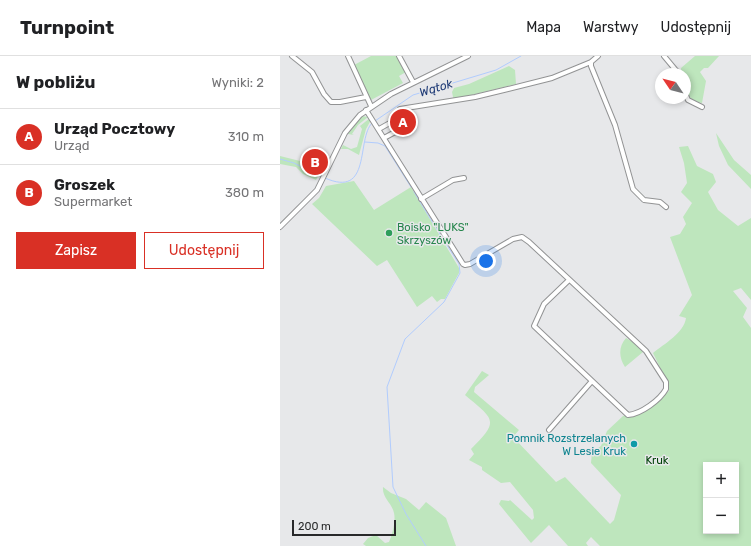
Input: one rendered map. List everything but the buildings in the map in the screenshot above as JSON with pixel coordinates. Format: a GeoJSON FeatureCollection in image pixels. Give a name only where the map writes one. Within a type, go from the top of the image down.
{"type":"FeatureCollection","features":[{"type":"Feature","properties":{"kind":"street"},"geometry":{"type":"LineString","coordinates":[[292,56],[312,72],[324,94],[331,102],[340,102],[366,97]]}},
{"type":"Feature","properties":{"kind":"street"},"geometry":{"type":"LineString","coordinates":[[348,56],[371,106]]}},
{"type":"Feature","properties":{"kind":"street"},"geometry":{"type":"LineString","coordinates":[[399,56],[413,82]]}},
{"type":"Feature","properties":{"kind":"street"},"geometry":{"type":"LineString","coordinates":[[280,227],[311,197],[321,182],[348,130],[366,110],[413,82],[468,56]]}},
{"type":"Feature","properties":{"kind":"street"},"geometry":{"type":"LineString","coordinates":[[400,109],[475,97],[552,78],[592,62],[598,56]]}},
{"type":"Feature","properties":{"kind":"street"},"geometry":{"type":"LineString","coordinates":[[664,56],[674,68]]}},
{"type":"Feature","properties":{"kind":"street"},"geometry":{"type":"LineString","coordinates":[[592,62],[591,66],[615,126],[633,189],[644,200],[660,202],[666,207]]}},
{"type":"Feature","properties":{"kind":"street"},"geometry":{"type":"LineString","coordinates":[[691,102],[702,107]]}},
{"type":"Feature","properties":{"kind":"street"},"geometry":{"type":"LineString","coordinates":[[366,110],[421,199],[465,265],[513,239],[520,237],[529,242],[570,280],[646,351],[667,384],[664,393],[636,413],[628,415],[534,326],[544,304],[570,280]]}},
{"type":"Feature","properties":{"kind":"street"},"geometry":{"type":"LineString","coordinates":[[379,129],[402,116],[406,116],[410,124],[384,138]]}},
{"type":"Feature","properties":{"kind":"street"},"geometry":{"type":"LineString","coordinates":[[421,199],[453,180],[464,178]]}},
{"type":"Feature","properties":{"kind":"street"},"geometry":{"type":"LineString","coordinates":[[549,430],[592,381]]}},
{"type":"Feature","properties":{"kind":"green space"},"geometry":{"type":"Polygon","coordinates":[[[371,56],[396,56],[406,72],[399,76],[403,83],[371,100],[354,65],[371,56]]]}},
{"type":"Feature","properties":{"kind":"green space"},"geometry":{"type":"Polygon","coordinates":[[[695,56],[719,56],[708,68],[704,68],[700,72],[706,81],[702,103],[691,98],[691,68],[681,68],[695,56]]]}},
{"type":"Feature","properties":{"kind":"green space"},"geometry":{"type":"Polygon","coordinates":[[[509,66],[515,70],[516,84],[463,97],[454,102],[452,92],[454,88],[469,84],[509,66]]]}},
{"type":"Feature","properties":{"kind":"green space"},"geometry":{"type":"Polygon","coordinates":[[[362,116],[368,117],[358,125],[352,134],[354,135],[348,134],[362,116]]]}},
{"type":"Feature","properties":{"kind":"green space"},"geometry":{"type":"Polygon","coordinates":[[[370,118],[371,120],[366,129],[359,155],[348,149],[341,149],[343,145],[351,149],[357,147],[362,129],[360,126],[370,118]]]}},
{"type":"Feature","properties":{"kind":"green space"},"geometry":{"type":"Polygon","coordinates":[[[716,133],[734,160],[751,175],[751,189],[728,165],[719,146],[716,133]]]}},
{"type":"Feature","properties":{"kind":"green space","name":"Kruk"},"geometry":{"type":"Polygon","coordinates":[[[688,146],[697,166],[713,174],[716,182],[708,192],[718,210],[738,226],[751,218],[751,300],[741,288],[733,291],[747,308],[743,317],[751,328],[751,546],[600,546],[591,537],[586,543],[588,546],[568,546],[549,525],[531,543],[499,504],[501,500],[510,500],[532,520],[534,518],[533,510],[510,482],[501,483],[482,470],[482,467],[469,460],[474,454],[471,449],[487,432],[490,425],[490,420],[482,409],[465,395],[482,371],[489,375],[475,387],[474,392],[519,430],[513,437],[556,482],[565,477],[610,524],[614,520],[621,495],[591,463],[592,452],[601,446],[607,431],[623,416],[643,411],[669,391],[668,384],[653,353],[682,329],[686,318],[679,316],[692,295],[670,237],[680,234],[686,224],[683,217],[692,203],[681,192],[687,183],[684,163],[679,147],[688,146]]]}},
{"type":"Feature","properties":{"kind":"green space"},"geometry":{"type":"Polygon","coordinates":[[[280,156],[300,161],[321,171],[316,180],[303,174],[296,167],[280,164],[280,156]]]}},
{"type":"Feature","properties":{"kind":"green space"},"geometry":{"type":"Polygon","coordinates":[[[354,181],[374,210],[411,187],[459,268],[459,273],[445,299],[441,299],[437,302],[432,296],[417,307],[387,260],[377,266],[312,204],[319,198],[326,186],[354,181]]]}},
{"type":"Feature","properties":{"kind":"green space"},"geometry":{"type":"Polygon","coordinates":[[[626,338],[633,342],[643,352],[625,367],[620,352],[623,341],[626,338]]]}},
{"type":"Feature","properties":{"kind":"green space"},"geometry":{"type":"Polygon","coordinates":[[[383,487],[391,493],[406,499],[419,510],[426,502],[446,518],[456,546],[366,546],[363,544],[368,538],[376,535],[385,543],[389,542],[394,524],[394,513],[384,494],[383,487]]]}},
{"type":"Feature","properties":{"kind":"waterway","name":"Wątok"},"geometry":{"type":"LineString","coordinates":[[375,121],[413,95],[496,70],[521,56]]}},
{"type":"Feature","properties":{"kind":"waterway","name":"Wątok"},"geometry":{"type":"LineString","coordinates":[[325,178],[340,182],[350,181],[356,174],[360,164],[367,131],[372,123]]}},
{"type":"Feature","properties":{"kind":"waterway"},"geometry":{"type":"LineString","coordinates":[[365,142],[378,143],[385,146],[411,187]]}},
{"type":"Feature","properties":{"kind":"waterway","name":"Wątok"},"geometry":{"type":"LineString","coordinates":[[280,159],[294,163],[322,177]]}},
{"type":"Feature","properties":{"kind":"waterway"},"geometry":{"type":"LineString","coordinates":[[414,192],[433,223]]}},
{"type":"Feature","properties":{"kind":"waterway"},"geometry":{"type":"LineString","coordinates":[[426,546],[406,514],[393,487],[387,387],[405,339],[444,302],[460,273],[459,264],[436,228]]}},
{"type":"Feature","properties":{"kind":"place","name":"Urząd Pocztowy"},"geometry":{"type":"Point","coordinates":[403,122]}},
{"type":"Feature","properties":{"kind":"place","name":"Groszek"},"geometry":{"type":"Point","coordinates":[315,162]}},
{"type":"Feature","properties":{"kind":"place","name":"Boisko \"LUKS\" Skrzyszów"},"geometry":{"type":"Point","coordinates":[389,233]}},
{"type":"Feature","properties":{"kind":"place","name":"Pomnik Rozstrzelanych W Lesie Kruk"},"geometry":{"type":"Point","coordinates":[634,444]}}]}
